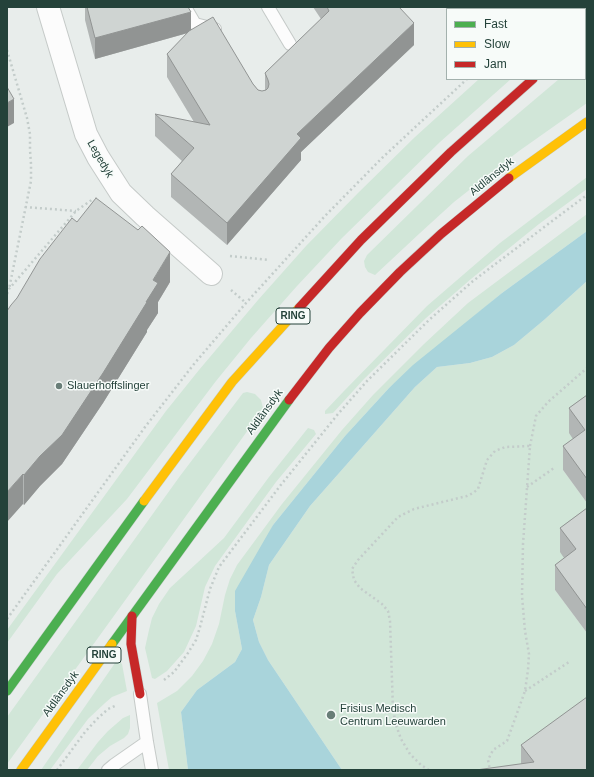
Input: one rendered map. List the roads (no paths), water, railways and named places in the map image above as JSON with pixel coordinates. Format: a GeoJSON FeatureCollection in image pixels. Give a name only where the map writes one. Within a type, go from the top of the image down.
{"type":"FeatureCollection","features":[{"type":"Feature","properties":{"kind":"main road","name":"RING"},"geometry":{"type":"LineString","coordinates":[[7,691],[232,382],[361,240],[450,152],[532,80]]}},
{"type":"Feature","properties":{"kind":"main road","name":"Aldlânsdyk"},"geometry":{"type":"LineString","coordinates":[[21,770],[301,383],[360,313],[400,272],[441,234],[516,172],[587,122]]}},
{"type":"Feature","properties":{"kind":"main road"},"geometry":{"type":"LineString","coordinates":[[132,616],[131,644],[140,694]]}},
{"type":"Feature","properties":{"kind":"street","name":"Legedyk"},"geometry":{"type":"LineString","coordinates":[[48,7],[86,134],[98,157],[121,193],[211,274]]}},
{"type":"Feature","properties":{"kind":"lane"},"geometry":{"type":"LineString","coordinates":[[185,7],[195,24],[217,30],[221,36]]}},
{"type":"Feature","properties":{"kind":"lane"},"geometry":{"type":"LineString","coordinates":[[268,7],[290,44]]}},
{"type":"Feature","properties":{"kind":"lane"},"geometry":{"type":"LineString","coordinates":[[140,694],[152,770]]}},
{"type":"Feature","properties":{"kind":"lane"},"geometry":{"type":"LineString","coordinates":[[108,770],[147,742]]}},
{"type":"Feature","properties":{"kind":"water"},"geometry":{"type":"Polygon","coordinates":[[[587,231],[587,281],[514,345],[492,357],[470,363],[437,367],[415,387],[310,506],[269,565],[261,597],[253,620],[259,642],[268,660],[342,770],[188,770],[181,712],[197,690],[235,662],[242,649],[235,611],[235,591],[273,525],[345,436],[389,388],[413,365],[502,293],[587,231]]]}},
{"type":"Feature","properties":{"kind":"place","name":"Slauerhoffslinger"},"geometry":{"type":"Point","coordinates":[59,386]}},
{"type":"Feature","properties":{"kind":"place","name":"Frisius Medisch Centrum Leeuwarden"},"geometry":{"type":"Point","coordinates":[331,715]}}]}
